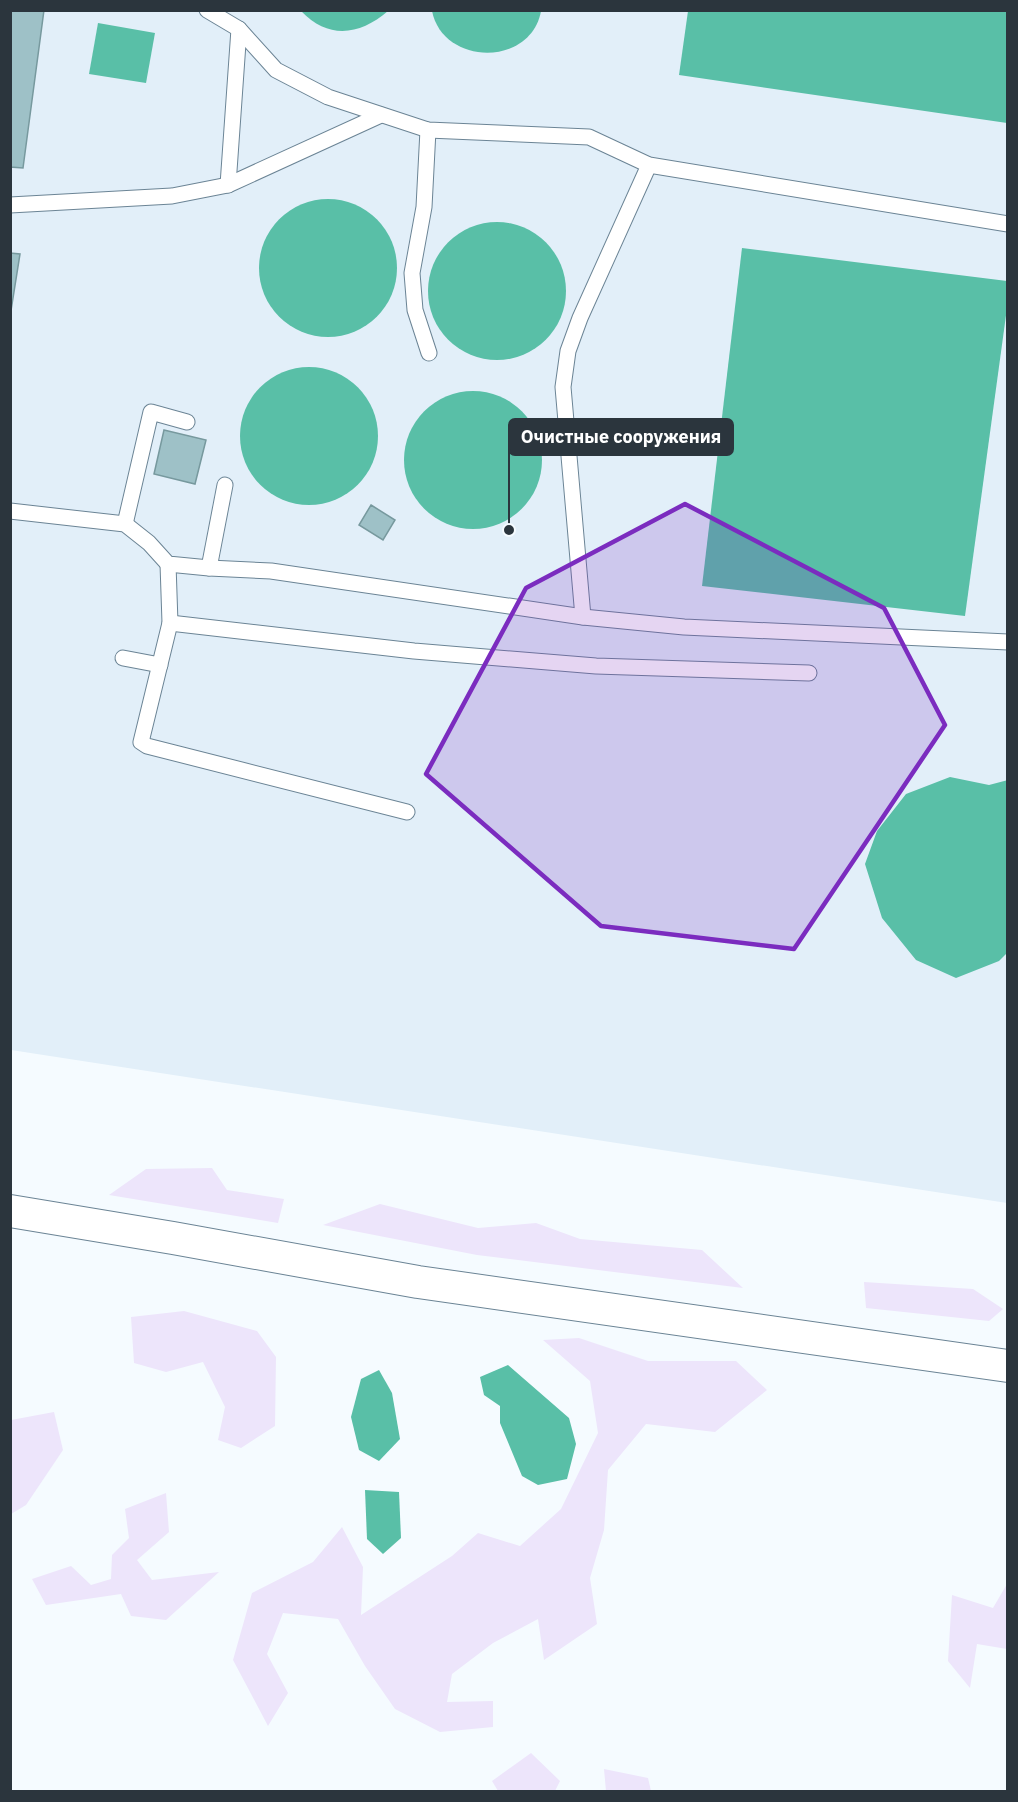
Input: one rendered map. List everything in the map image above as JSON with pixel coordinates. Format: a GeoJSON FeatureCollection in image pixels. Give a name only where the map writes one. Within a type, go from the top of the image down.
{"type":"FeatureCollection","features":[{"type":"Feature","properties":{"kind":"street"},"geometry":{"type":"LineString","coordinates":[[10,1211],[418,1282],[1008,1366]]}},
{"type":"Feature","properties":{"kind":"lane"},"geometry":{"type":"LineString","coordinates":[[207,10],[239,29],[276,70],[328,97],[428,130],[589,137],[650,165],[1008,224]]}},
{"type":"Feature","properties":{"kind":"lane"},"geometry":{"type":"LineString","coordinates":[[228,185],[239,29]]}},
{"type":"Feature","properties":{"kind":"lane"},"geometry":{"type":"LineString","coordinates":[[10,205],[172,196],[228,185],[381,114]]}},
{"type":"Feature","properties":{"kind":"lane"},"geometry":{"type":"LineString","coordinates":[[428,130],[424,207],[412,273],[415,310],[429,353]]}},
{"type":"Feature","properties":{"kind":"lane"},"geometry":{"type":"LineString","coordinates":[[583,617],[563,387],[568,351],[580,318],[650,165]]}},
{"type":"Feature","properties":{"kind":"lane"},"geometry":{"type":"LineString","coordinates":[[125,524],[151,412],[188,422]]}},
{"type":"Feature","properties":{"kind":"lane"},"geometry":{"type":"LineString","coordinates":[[210,568],[225,485]]}},
{"type":"Feature","properties":{"kind":"lane"},"geometry":{"type":"LineString","coordinates":[[10,511],[125,524],[149,543],[168,564],[170,623],[141,742],[147,746],[407,812]]}},
{"type":"Feature","properties":{"kind":"lane"},"geometry":{"type":"LineString","coordinates":[[168,564],[271,571],[583,617],[684,627],[1008,642]]}},
{"type":"Feature","properties":{"kind":"lane"},"geometry":{"type":"LineString","coordinates":[[170,623],[414,651],[596,666],[809,673]]}},
{"type":"Feature","properties":{"kind":"lane"},"geometry":{"type":"LineString","coordinates":[[123,658],[160,665]]}},
{"type":"Feature","properties":{"kind":"highlighted area"},"geometry":{"type":"Polygon","coordinates":[[[685,504],[884,608],[945,725],[794,949],[601,926],[426,774],[526,588],[685,504]]]}},
{"type":"Feature","properties":{"kind":"shaded area"},"geometry":{"type":"Polygon","coordinates":[[[432,10],[541,11],[534,29],[521,42],[505,50],[487,53],[469,50],[452,42],[439,29],[432,10]]]}},
{"type":"Feature","properties":{"kind":"shaded area"},"geometry":{"type":"Polygon","coordinates":[[[10,11],[1007,11],[1007,1203],[11,1050],[10,11]]]}},
{"type":"Feature","properties":{"kind":"shaded area"},"geometry":{"type":"Polygon","coordinates":[[[301,11],[388,11],[367,25],[344,31],[322,27],[301,11]]]}},
{"type":"Feature","properties":{"kind":"shaded area"},"geometry":{"type":"Polygon","coordinates":[[[688,11],[1007,11],[1007,123],[679,75],[688,11]]]}},
{"type":"Feature","properties":{"kind":"shaded area"},"geometry":{"type":"Polygon","coordinates":[[[98,23],[155,33],[146,83],[89,74],[98,23]]]}},
{"type":"Feature","properties":{"kind":"shaded area"},"geometry":{"type":"Polygon","coordinates":[[[328,199],[354,204],[377,219],[392,242],[397,268],[392,294],[377,317],[354,332],[328,337],[302,332],[279,317],[264,294],[259,268],[264,242],[279,219],[302,204],[328,199]]]}},
{"type":"Feature","properties":{"kind":"shaded area"},"geometry":{"type":"Polygon","coordinates":[[[497,222],[523,227],[546,242],[561,265],[566,291],[561,317],[546,340],[523,355],[497,360],[471,355],[448,340],[433,317],[428,291],[433,265],[448,242],[471,227],[497,222]]]}},
{"type":"Feature","properties":{"kind":"shaded area"},"geometry":{"type":"Polygon","coordinates":[[[742,248],[1007,281],[1007,308],[965,616],[702,586],[742,248]]]}},
{"type":"Feature","properties":{"kind":"shaded area"},"geometry":{"type":"Polygon","coordinates":[[[309,367],[335,372],[358,387],[373,410],[378,436],[373,462],[358,485],[335,500],[309,505],[283,500],[260,485],[245,462],[240,436],[245,410],[260,387],[283,372],[309,367]]]}},
{"type":"Feature","properties":{"kind":"shaded area"},"geometry":{"type":"Polygon","coordinates":[[[473,391],[499,396],[522,411],[537,434],[542,460],[537,486],[522,509],[499,524],[473,529],[447,524],[424,509],[409,486],[404,460],[409,434],[424,411],[447,396],[473,391]]]}},
{"type":"Feature","properties":{"kind":"shaded area"},"geometry":{"type":"Polygon","coordinates":[[[950,777],[989,785],[1008,780],[1007,953],[999,961],[956,978],[916,960],[882,918],[865,864],[877,831],[906,794],[950,777]]]}},
{"type":"Feature","properties":{"kind":"shaded area"},"geometry":{"type":"Polygon","coordinates":[[[212,1168],[227,1190],[284,1199],[278,1223],[109,1195],[146,1169],[212,1168]]]}},
{"type":"Feature","properties":{"kind":"shaded area"},"geometry":{"type":"Polygon","coordinates":[[[380,1204],[478,1228],[536,1223],[580,1239],[702,1250],[743,1288],[477,1255],[323,1225],[380,1204]]]}},
{"type":"Feature","properties":{"kind":"shaded area"},"geometry":{"type":"Polygon","coordinates":[[[864,1282],[973,1289],[1003,1309],[989,1321],[866,1308],[864,1282]]]}},
{"type":"Feature","properties":{"kind":"shaded area"},"geometry":{"type":"Polygon","coordinates":[[[184,1311],[257,1331],[276,1357],[275,1426],[241,1448],[218,1440],[225,1407],[203,1362],[166,1372],[134,1363],[131,1317],[184,1311]]]}},
{"type":"Feature","properties":{"kind":"shaded area"},"geometry":{"type":"Polygon","coordinates":[[[579,1338],[648,1361],[736,1361],[767,1390],[715,1432],[646,1424],[608,1470],[604,1530],[590,1578],[597,1624],[544,1660],[538,1619],[493,1643],[452,1674],[447,1702],[493,1701],[493,1727],[440,1732],[395,1709],[365,1666],[338,1619],[283,1613],[267,1654],[288,1693],[268,1726],[233,1660],[252,1593],[313,1562],[342,1527],[363,1567],[361,1615],[452,1556],[478,1533],[520,1546],[561,1509],[598,1433],[590,1381],[543,1340],[579,1338]]]}},
{"type":"Feature","properties":{"kind":"shaded area"},"geometry":{"type":"Polygon","coordinates":[[[508,1365],[569,1418],[576,1444],[567,1479],[538,1485],[522,1476],[500,1423],[500,1406],[484,1395],[480,1377],[508,1365]]]}},
{"type":"Feature","properties":{"kind":"shaded area"},"geometry":{"type":"Polygon","coordinates":[[[379,1370],[392,1393],[400,1439],[379,1461],[359,1450],[351,1417],[361,1379],[379,1370]]]}},
{"type":"Feature","properties":{"kind":"shaded area"},"geometry":{"type":"Polygon","coordinates":[[[54,1412],[63,1450],[26,1505],[11,1514],[11,1420],[54,1412]]]}},
{"type":"Feature","properties":{"kind":"shaded area"},"geometry":{"type":"Polygon","coordinates":[[[365,1490],[399,1492],[401,1538],[383,1554],[367,1539],[365,1490]]]}},
{"type":"Feature","properties":{"kind":"shaded area"},"geometry":{"type":"Polygon","coordinates":[[[166,1493],[169,1532],[137,1560],[152,1580],[219,1572],[166,1620],[131,1616],[121,1594],[46,1605],[32,1579],[71,1566],[91,1585],[111,1579],[112,1555],[129,1538],[125,1509],[166,1493]]]}},
{"type":"Feature","properties":{"kind":"shaded area"},"geometry":{"type":"Polygon","coordinates":[[[1007,1584],[1007,1649],[977,1644],[970,1688],[948,1661],[952,1595],[993,1608],[1007,1584]]]}},
{"type":"Feature","properties":{"kind":"shaded area"},"geometry":{"type":"Polygon","coordinates":[[[531,1753],[560,1781],[555,1791],[498,1791],[492,1781],[531,1753]]]}},
{"type":"Feature","properties":{"kind":"shaded area"},"geometry":{"type":"Polygon","coordinates":[[[604,1769],[648,1778],[651,1791],[606,1791],[604,1769]]]}},
{"type":"Feature","properties":{"kind":"building"},"geometry":{"type":"Polygon","coordinates":[[[10,10],[44,10],[23,168],[10,167],[10,10]]]}},
{"type":"Feature","properties":{"kind":"building"},"geometry":{"type":"Polygon","coordinates":[[[10,253],[20,254],[10,317],[10,253]]]}},
{"type":"Feature","properties":{"kind":"building"},"geometry":{"type":"Polygon","coordinates":[[[164,430],[206,440],[195,484],[154,474],[164,430]]]}},
{"type":"Feature","properties":{"kind":"building"},"geometry":{"type":"Polygon","coordinates":[[[371,505],[395,520],[383,540],[359,525],[371,505]]]}},
{"type":"Feature","properties":{"kind":"place","name":"Очистные сооружения"},"geometry":{"type":"Point","coordinates":[509,530]}}]}
